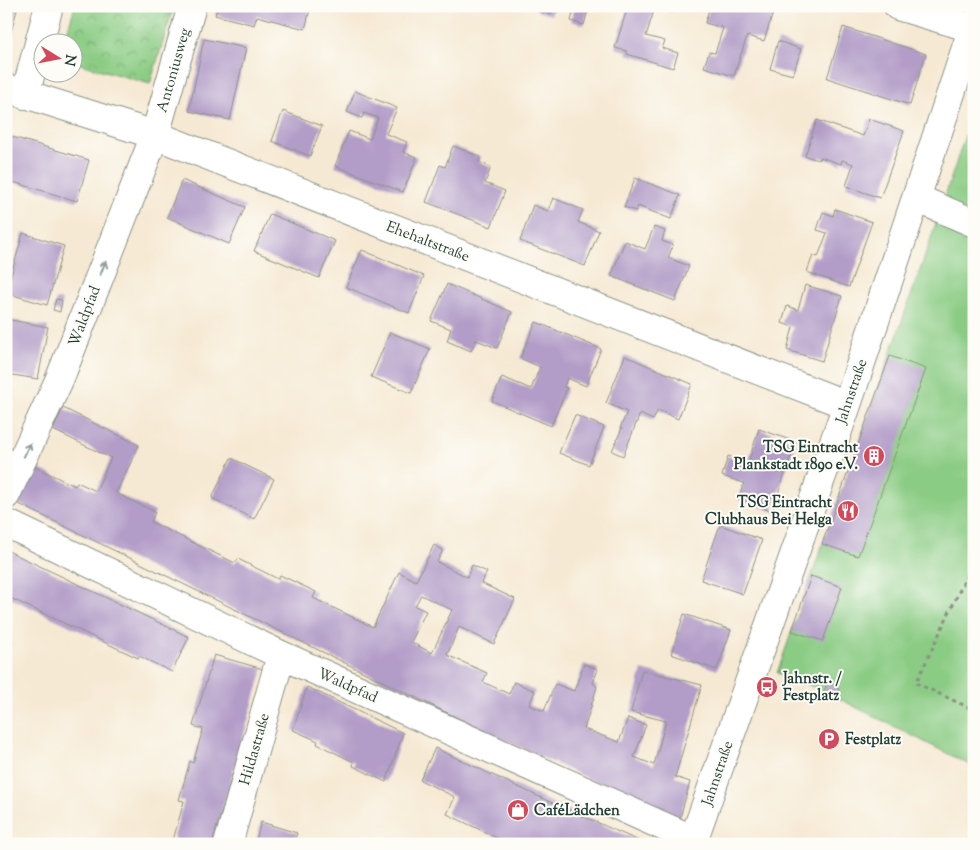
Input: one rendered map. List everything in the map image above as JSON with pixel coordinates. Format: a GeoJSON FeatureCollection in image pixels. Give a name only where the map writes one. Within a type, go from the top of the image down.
{"type":"FeatureCollection","features":[{"type":"Feature","properties":{"kind":"street"},"geometry":{"type":"LineString","coordinates":[[16,92],[49,6]]}},
{"type":"Feature","properties":{"kind":"street","name":"Antoniusweg"},"geometry":{"type":"LineString","coordinates":[[155,134],[192,6]]}},
{"type":"Feature","properties":{"kind":"street"},"geometry":{"type":"LineString","coordinates":[[898,6],[973,26]]}},
{"type":"Feature","properties":{"kind":"street","name":"Jahnstraße"},"geometry":{"type":"LineString","coordinates":[[694,843],[847,405],[973,26]]}},
{"type":"Feature","properties":{"kind":"street","name":"Ehehaltstraße"},"geometry":{"type":"LineString","coordinates":[[16,92],[155,134],[847,405]]}},
{"type":"Feature","properties":{"kind":"street","name":"Waldpfad"},"geometry":{"type":"LineString","coordinates":[[6,494],[60,378],[155,134]]}},
{"type":"Feature","properties":{"kind":"street"},"geometry":{"type":"LineString","coordinates":[[916,198],[974,223]]}},
{"type":"Feature","properties":{"kind":"street","name":"Waldpfad"},"geometry":{"type":"LineString","coordinates":[[6,523],[281,655],[694,843]]}},
{"type":"Feature","properties":{"kind":"street","name":"Hildastraße"},"geometry":{"type":"LineString","coordinates":[[228,844],[281,655]]}},
{"type":"Feature","properties":{"kind":"path"},"geometry":{"type":"LineString","coordinates":[[974,560],[916,683],[974,710]]}},
{"type":"Feature","properties":{"kind":"green space"},"geometry":{"type":"Polygon","coordinates":[[[75,6],[174,6],[150,84],[82,65],[82,32],[67,32],[75,6]]]}},
{"type":"Feature","properties":{"kind":"green space"},"geometry":{"type":"Polygon","coordinates":[[[974,109],[974,767],[824,691],[777,673],[924,259],[974,109]]]}},
{"type":"Feature","properties":{"kind":"building"},"geometry":{"type":"Polygon","coordinates":[[[6,6],[18,6],[7,47],[6,47],[6,6]]]}},
{"type":"Feature","properties":{"kind":"building"},"geometry":{"type":"Polygon","coordinates":[[[218,6],[311,6],[305,29],[257,16],[254,25],[215,15],[218,6]]]}},
{"type":"Feature","properties":{"kind":"building"},"geometry":{"type":"Polygon","coordinates":[[[539,6],[554,6],[551,15],[537,11],[539,6]]]}},
{"type":"Feature","properties":{"kind":"building"},"geometry":{"type":"Polygon","coordinates":[[[575,6],[589,6],[584,25],[571,21],[575,6]]]}},
{"type":"Feature","properties":{"kind":"building"},"geometry":{"type":"Polygon","coordinates":[[[628,6],[674,6],[672,12],[655,7],[646,36],[665,41],[662,48],[678,53],[673,68],[627,54],[627,51],[615,48],[628,6]]]}},
{"type":"Feature","properties":{"kind":"building"},"geometry":{"type":"Polygon","coordinates":[[[710,6],[762,6],[774,10],[764,41],[747,36],[734,76],[704,67],[709,52],[715,53],[723,28],[705,23],[710,6]]]}},
{"type":"Feature","properties":{"kind":"building"},"geometry":{"type":"Polygon","coordinates":[[[843,27],[926,54],[910,105],[827,78],[843,27]]]}},
{"type":"Feature","properties":{"kind":"building"},"geometry":{"type":"Polygon","coordinates":[[[204,39],[246,48],[230,120],[189,111],[204,39]]]}},
{"type":"Feature","properties":{"kind":"building"},"geometry":{"type":"Polygon","coordinates":[[[778,41],[801,49],[793,75],[770,69],[778,41]]]}},
{"type":"Feature","properties":{"kind":"building"},"geometry":{"type":"Polygon","coordinates":[[[355,91],[397,108],[386,134],[407,142],[403,152],[417,157],[403,192],[335,166],[349,131],[370,139],[378,118],[364,113],[362,118],[347,112],[355,91]]]}},
{"type":"Feature","properties":{"kind":"building"},"geometry":{"type":"Polygon","coordinates":[[[283,111],[322,126],[310,156],[272,141],[283,111]]]}},
{"type":"Feature","properties":{"kind":"building"},"geometry":{"type":"Polygon","coordinates":[[[869,119],[904,131],[880,198],[846,186],[853,164],[842,160],[841,164],[820,157],[819,160],[805,156],[817,120],[863,136],[869,119]]]}},
{"type":"Feature","properties":{"kind":"building"},"geometry":{"type":"Polygon","coordinates":[[[6,135],[89,160],[77,201],[6,180],[6,135]]]}},
{"type":"Feature","properties":{"kind":"building"},"geometry":{"type":"Polygon","coordinates":[[[453,146],[481,157],[479,162],[491,167],[485,183],[505,191],[491,227],[426,202],[440,165],[445,167],[453,146]]]}},
{"type":"Feature","properties":{"kind":"building"},"geometry":{"type":"Polygon","coordinates":[[[635,178],[680,195],[671,219],[638,206],[636,211],[624,207],[635,178]]]}},
{"type":"Feature","properties":{"kind":"building"},"geometry":{"type":"Polygon","coordinates":[[[182,180],[245,207],[229,244],[167,217],[182,180]]]}},
{"type":"Feature","properties":{"kind":"building"},"geometry":{"type":"Polygon","coordinates":[[[553,198],[583,210],[578,222],[599,231],[585,266],[520,241],[533,205],[548,211],[553,198]]]}},
{"type":"Feature","properties":{"kind":"building"},"geometry":{"type":"Polygon","coordinates":[[[835,209],[872,222],[849,287],[807,272],[813,255],[818,257],[827,233],[817,230],[823,212],[833,216],[835,209]]]}},
{"type":"Feature","properties":{"kind":"building"},"geometry":{"type":"Polygon","coordinates":[[[270,214],[335,241],[319,278],[254,251],[270,214]]]}},
{"type":"Feature","properties":{"kind":"building"},"geometry":{"type":"Polygon","coordinates":[[[654,227],[665,231],[662,241],[673,245],[668,258],[689,266],[675,301],[611,276],[625,241],[645,249],[654,227]]]}},
{"type":"Feature","properties":{"kind":"building"},"geometry":{"type":"Polygon","coordinates":[[[23,233],[64,246],[47,305],[6,293],[23,233]]]}},
{"type":"Feature","properties":{"kind":"building"},"geometry":{"type":"Polygon","coordinates":[[[362,250],[424,276],[409,313],[346,287],[362,250]]]}},
{"type":"Feature","properties":{"kind":"building"},"geometry":{"type":"Polygon","coordinates":[[[447,284],[512,312],[497,348],[476,340],[471,351],[447,341],[451,329],[431,321],[447,284]]]}},
{"type":"Feature","properties":{"kind":"building"},"geometry":{"type":"Polygon","coordinates":[[[805,285],[842,296],[822,361],[787,350],[793,327],[782,323],[787,306],[798,310],[805,285]]]}},
{"type":"Feature","properties":{"kind":"building"},"geometry":{"type":"Polygon","coordinates":[[[56,299],[62,300],[60,312],[53,310],[56,299]]]}},
{"type":"Feature","properties":{"kind":"building"},"geometry":{"type":"Polygon","coordinates":[[[6,319],[48,327],[38,379],[6,374],[6,319]]]}},
{"type":"Feature","properties":{"kind":"building"},"geometry":{"type":"Polygon","coordinates":[[[536,322],[601,349],[586,386],[567,378],[564,387],[567,388],[551,426],[492,401],[502,377],[531,389],[540,367],[520,358],[536,322]]]}},
{"type":"Feature","properties":{"kind":"building"},"geometry":{"type":"Polygon","coordinates":[[[390,332],[430,349],[411,393],[371,377],[390,332]]]}},
{"type":"Feature","properties":{"kind":"building"},"geometry":{"type":"Polygon","coordinates":[[[625,356],[692,384],[678,419],[658,410],[653,420],[640,414],[623,456],[612,451],[627,412],[606,403],[625,356]]]}},
{"type":"Feature","properties":{"kind":"building","name":"TSG Eintracht Plankstadt 1890 e.V."},"geometry":{"type":"Polygon","coordinates":[[[890,356],[926,369],[858,556],[822,544],[890,356]]]}},
{"type":"Feature","properties":{"kind":"building"},"geometry":{"type":"Polygon","coordinates":[[[63,408],[139,445],[116,493],[155,512],[151,522],[235,563],[238,559],[278,579],[280,575],[316,592],[313,598],[373,627],[399,572],[416,581],[434,545],[443,550],[437,562],[467,577],[472,565],[487,572],[481,583],[515,599],[494,644],[459,627],[447,655],[487,673],[483,682],[509,694],[514,682],[535,691],[529,705],[544,711],[555,684],[574,691],[584,664],[598,669],[593,683],[597,687],[584,729],[619,742],[628,718],[646,725],[634,757],[654,765],[666,721],[631,712],[642,670],[702,685],[675,777],[690,782],[679,821],[464,721],[17,503],[35,467],[75,486],[77,482],[96,491],[111,458],[53,430],[63,408]],[[421,595],[415,606],[426,611],[411,642],[432,653],[452,610],[421,595]]]}},
{"type":"Feature","properties":{"kind":"building"},"geometry":{"type":"Polygon","coordinates":[[[575,415],[604,427],[589,465],[559,453],[575,415]]]}},
{"type":"Feature","properties":{"kind":"building"},"geometry":{"type":"Polygon","coordinates":[[[759,429],[796,442],[772,511],[738,499],[744,483],[722,476],[728,456],[748,463],[759,429]]]}},
{"type":"Feature","properties":{"kind":"building"},"geometry":{"type":"Polygon","coordinates":[[[231,458],[274,479],[254,519],[212,498],[231,458]]]}},
{"type":"Feature","properties":{"kind":"building"},"geometry":{"type":"Polygon","coordinates":[[[720,525],[762,540],[743,594],[701,580],[720,525]]]}},
{"type":"Feature","properties":{"kind":"building"},"geometry":{"type":"Polygon","coordinates":[[[6,550],[189,637],[172,672],[6,596],[6,550]]]}},
{"type":"Feature","properties":{"kind":"building"},"geometry":{"type":"Polygon","coordinates":[[[811,576],[842,587],[823,641],[792,631],[811,576]]]}},
{"type":"Feature","properties":{"kind":"building"},"geometry":{"type":"Polygon","coordinates":[[[684,614],[731,630],[717,670],[671,654],[684,614]]]}},
{"type":"Feature","properties":{"kind":"building"},"geometry":{"type":"Polygon","coordinates":[[[6,642],[11,643],[7,665],[6,664],[6,642]]]}},
{"type":"Feature","properties":{"kind":"building"},"geometry":{"type":"Polygon","coordinates":[[[214,655],[263,669],[212,844],[172,844],[184,801],[179,800],[190,761],[193,763],[203,729],[193,726],[214,655]]]}},
{"type":"Feature","properties":{"kind":"building"},"geometry":{"type":"Polygon","coordinates":[[[828,682],[839,689],[835,697],[824,691],[828,682]]]}},
{"type":"Feature","properties":{"kind":"building"},"geometry":{"type":"Polygon","coordinates":[[[307,687],[403,733],[386,782],[353,766],[354,762],[317,744],[318,741],[293,730],[307,687]]]}},
{"type":"Feature","properties":{"kind":"building"},"geometry":{"type":"Polygon","coordinates":[[[435,748],[646,844],[510,844],[447,814],[455,797],[420,780],[435,748]]]}},
{"type":"Feature","properties":{"kind":"building"},"geometry":{"type":"Polygon","coordinates":[[[261,822],[297,833],[293,844],[255,844],[261,822]]]}},
{"type":"Feature","properties":{"kind":"place","name":"TSG Eintracht Plankstadt 1890 e.V."},"geometry":{"type":"Point","coordinates":[874,456]}},
{"type":"Feature","properties":{"kind":"place","name":"TSG Eintracht Clubhaus Bei Helga"},"geometry":{"type":"Point","coordinates":[848,511]}},
{"type":"Feature","properties":{"kind":"place","name":"Jahnstr. / Festplatz"},"geometry":{"type":"Point","coordinates":[767,687]}},
{"type":"Feature","properties":{"kind":"place","name":"Festplatz"},"geometry":{"type":"Point","coordinates":[829,739]}},
{"type":"Feature","properties":{"kind":"place","name":"CaféLädchen"},"geometry":{"type":"Point","coordinates":[518,810]}}]}
